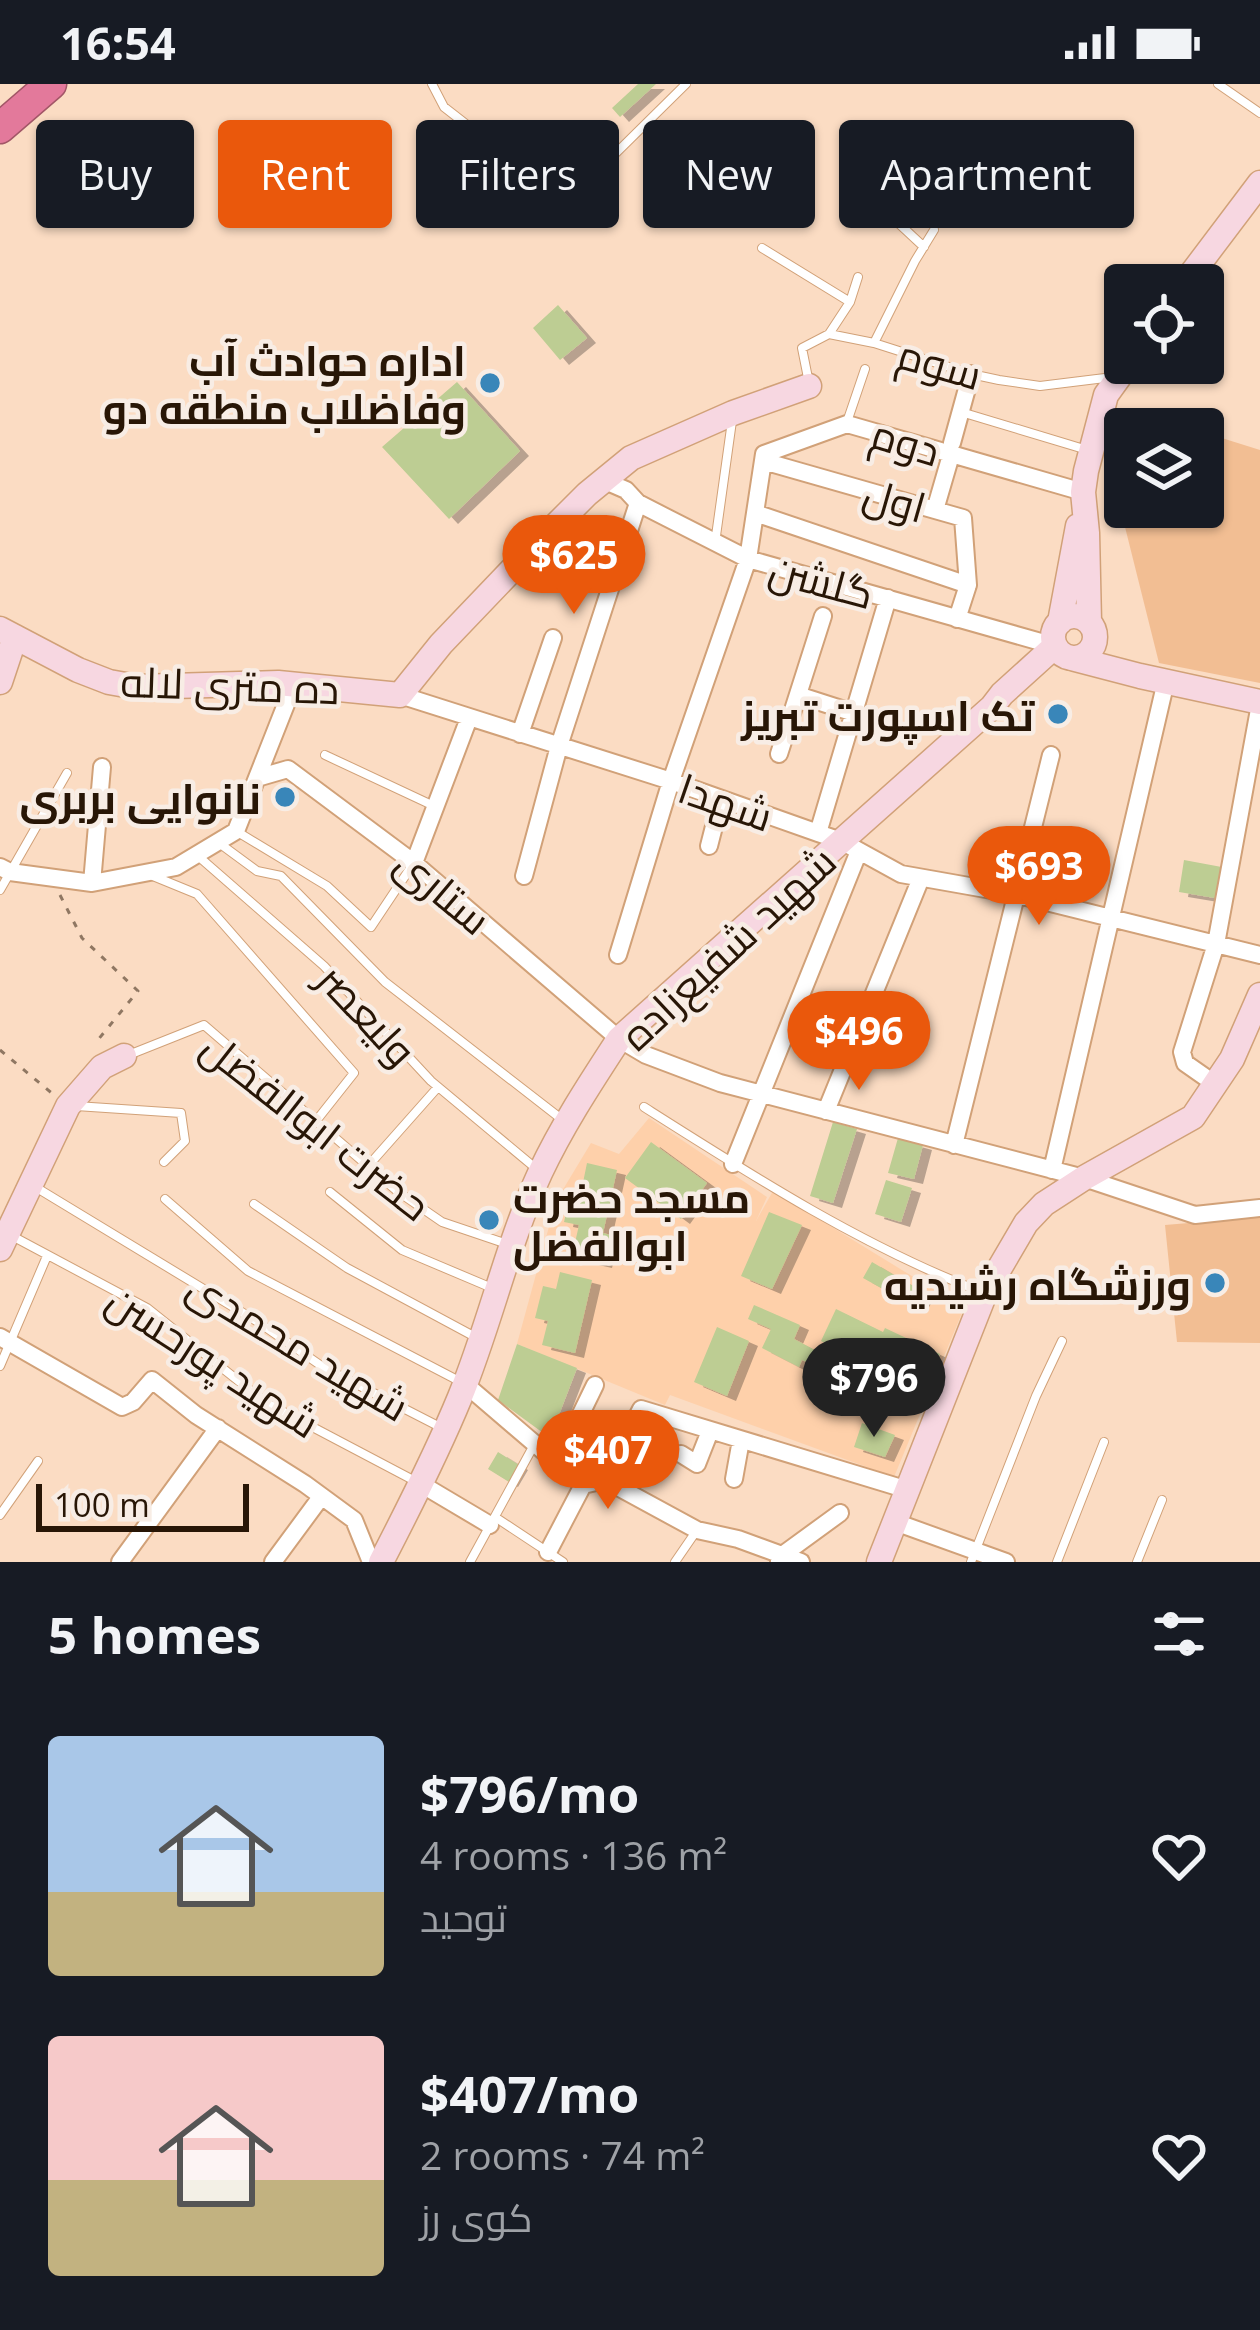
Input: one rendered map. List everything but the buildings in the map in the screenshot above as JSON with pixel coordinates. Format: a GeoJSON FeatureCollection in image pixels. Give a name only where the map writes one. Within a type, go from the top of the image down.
{"type":"FeatureCollection","features":[{"type":"Feature","properties":{"kind":"highway"},"geometry":{"type":"LineString","coordinates":[[0,128],[51,84]]}},
{"type":"Feature","properties":{"kind":"street"},"geometry":{"type":"LineString","coordinates":[[1199,264],[1260,183]]}},
{"type":"Feature","properties":{"kind":"street"},"geometry":{"type":"LineString","coordinates":[[935,510],[971,374]]}},
{"type":"Feature","properties":{"kind":"street"},"geometry":{"type":"LineString","coordinates":[[1114,384],[1106,395],[1084,496],[1088,533],[1072,641],[1140,676],[1260,703],[1216,944],[1182,1052],[1185,1064],[1215,1084]]}},
{"type":"Feature","properties":{"kind":"street"},"geometry":{"type":"LineString","coordinates":[[400,695],[441,644],[526,555],[631,458],[809,386]]}},
{"type":"Feature","properties":{"kind":"street","name":"دوم"},"geometry":{"type":"LineString","coordinates":[[763,461],[764,454],[847,424],[952,449],[1084,496]]}},
{"type":"Feature","properties":{"kind":"street"},"geometry":{"type":"LineString","coordinates":[[619,955],[671,782],[748,559],[763,461]]}},
{"type":"Feature","properties":{"kind":"street","name":"اول"},"geometry":{"type":"LineString","coordinates":[[763,461],[963,518],[968,585]]}},
{"type":"Feature","properties":{"kind":"street","name":"گلشن"},"geometry":{"type":"LineString","coordinates":[[603,480],[748,559],[957,619],[1072,641]]}},
{"type":"Feature","properties":{"kind":"street"},"geometry":{"type":"LineString","coordinates":[[524,876],[638,503]]}},
{"type":"Feature","properties":{"kind":"street"},"geometry":{"type":"LineString","coordinates":[[754,513],[968,585],[957,619]]}},
{"type":"Feature","properties":{"kind":"street"},"geometry":{"type":"LineString","coordinates":[[734,1164],[762,1094],[840,842],[854,713],[888,598]]}},
{"type":"Feature","properties":{"kind":"street"},"geometry":{"type":"LineString","coordinates":[[779,754],[824,616]]}},
{"type":"Feature","properties":{"kind":"street"},"geometry":{"type":"LineString","coordinates":[[0,682],[8,633]]}},
{"type":"Feature","properties":{"kind":"street","name":"ده متری لاله"},"geometry":{"type":"LineString","coordinates":[[8,633],[78,670],[137,687],[236,682],[400,695]]}},
{"type":"Feature","properties":{"kind":"street"},"geometry":{"type":"LineString","coordinates":[[520,734],[553,638]]}},
{"type":"Feature","properties":{"kind":"street","name":"شهید شفیع‌زاده"},"geometry":{"type":"LineString","coordinates":[[382,1562],[465,1384],[541,1172],[620,1039],[1002,694],[1072,641]]}},
{"type":"Feature","properties":{"kind":"street"},"geometry":{"type":"LineString","coordinates":[[1052,1170],[1166,681]]}},
{"type":"Feature","properties":{"kind":"street"},"geometry":{"type":"LineString","coordinates":[[5,869],[92,883],[176,867],[236,831],[294,684]]}},
{"type":"Feature","properties":{"kind":"street","name":"شهدا"},"geometry":{"type":"LineString","coordinates":[[400,695],[721,799],[840,842],[901,874],[1014,894],[1260,955]]}},
{"type":"Feature","properties":{"kind":"street"},"geometry":{"type":"LineString","coordinates":[[798,695],[854,713]]}},
{"type":"Feature","properties":{"kind":"street"},"geometry":{"type":"LineString","coordinates":[[414,863],[469,718]]}},
{"type":"Feature","properties":{"kind":"street"},"geometry":{"type":"LineString","coordinates":[[954,1144],[1051,754]]}},
{"type":"Feature","properties":{"kind":"street"},"geometry":{"type":"LineString","coordinates":[[92,883],[102,767]]}},
{"type":"Feature","properties":{"kind":"street","name":"ستاری"},"geometry":{"type":"LineString","coordinates":[[257,778],[288,769],[414,863],[620,1039],[646,1055],[762,1094],[1084,1178],[1195,1215],[1260,1208]]}},
{"type":"Feature","properties":{"kind":"street"},"geometry":{"type":"LineString","coordinates":[[709,846],[721,799]]}},
{"type":"Feature","properties":{"kind":"street"},"geometry":{"type":"LineString","coordinates":[[826,1112],[921,878]]}},
{"type":"Feature","properties":{"kind":"street"},"geometry":{"type":"LineString","coordinates":[[879,1562],[985,1293],[1026,1222],[1084,1178],[1193,1118],[1232,1059],[1260,995]]}},
{"type":"Feature","properties":{"kind":"street"},"geometry":{"type":"LineString","coordinates":[[4,1232],[68,1106],[113,1062]]}},
{"type":"Feature","properties":{"kind":"street"},"geometry":{"type":"LineString","coordinates":[[5,1340],[122,1407],[134,1402],[152,1380],[196,1415],[354,1520],[371,1562]]}},
{"type":"Feature","properties":{"kind":"street"},"geometry":{"type":"LineString","coordinates":[[465,1384],[583,1486]]}},
{"type":"Feature","properties":{"kind":"street"},"geometry":{"type":"LineString","coordinates":[[557,1463],[595,1384]]}},
{"type":"Feature","properties":{"kind":"street"},"geometry":{"type":"LineString","coordinates":[[604,1480],[641,1409],[908,1490]]}},
{"type":"Feature","properties":{"kind":"street"},"geometry":{"type":"LineString","coordinates":[[683,1422],[678,1450],[698,1464],[710,1431]]}},
{"type":"Feature","properties":{"kind":"street"},"geometry":{"type":"LineString","coordinates":[[120,1562],[218,1428]]}},
{"type":"Feature","properties":{"kind":"street"},"geometry":{"type":"LineString","coordinates":[[734,1479],[741,1440]]}},
{"type":"Feature","properties":{"kind":"street"},"geometry":{"type":"LineString","coordinates":[[583,1486],[604,1480],[697,1530],[801,1562]]}},
{"type":"Feature","properties":{"kind":"street"},"geometry":{"type":"LineString","coordinates":[[421,1484],[492,1521]]}},
{"type":"Feature","properties":{"kind":"street"},"geometry":{"type":"LineString","coordinates":[[556,1557],[583,1486]]}},
{"type":"Feature","properties":{"kind":"street"},"geometry":{"type":"LineString","coordinates":[[273,1562],[321,1497]]}},
{"type":"Feature","properties":{"kind":"street"},"geometry":{"type":"LineString","coordinates":[[780,1559],[840,1513]]}},
{"type":"Feature","properties":{"kind":"street"},"geometry":{"type":"LineString","coordinates":[[895,1522],[973,1557],[1006,1562]]}},
{"type":"Feature","properties":{"kind":"lane"},"geometry":{"type":"LineString","coordinates":[[433,84],[445,107],[494,146],[616,153],[686,84]]}},
{"type":"Feature","properties":{"kind":"lane"},"geometry":{"type":"LineString","coordinates":[[1218,84],[1260,113]]}},
{"type":"Feature","properties":{"kind":"lane"},"geometry":{"type":"LineString","coordinates":[[904,228],[924,247]]}},
{"type":"Feature","properties":{"kind":"lane"},"geometry":{"type":"LineString","coordinates":[[874,344],[934,230]]}},
{"type":"Feature","properties":{"kind":"lane"},"geometry":{"type":"LineString","coordinates":[[762,248],[850,302]]}},
{"type":"Feature","properties":{"kind":"lane"},"geometry":{"type":"LineString","coordinates":[[809,386],[802,348],[829,334],[850,302],[858,277]]}},
{"type":"Feature","properties":{"kind":"lane","name":"سوم"},"geometry":{"type":"LineString","coordinates":[[829,334],[971,374],[1040,386],[1104,373]]}},
{"type":"Feature","properties":{"kind":"lane"},"geometry":{"type":"LineString","coordinates":[[847,424],[866,369]]}},
{"type":"Feature","properties":{"kind":"lane"},"geometry":{"type":"LineString","coordinates":[[961,411],[1092,451]]}},
{"type":"Feature","properties":{"kind":"lane"},"geometry":{"type":"LineString","coordinates":[[715,543],[733,413]]}},
{"type":"Feature","properties":{"kind":"lane"},"geometry":{"type":"LineString","coordinates":[[325,754],[435,807]]}},
{"type":"Feature","properties":{"kind":"lane"},"geometry":{"type":"LineString","coordinates":[[0,890],[5,869],[67,772]]}},
{"type":"Feature","properties":{"kind":"lane"},"geometry":{"type":"LineString","coordinates":[[236,831],[327,886],[371,927],[414,863]]}},
{"type":"Feature","properties":{"kind":"lane"},"geometry":{"type":"LineString","coordinates":[[218,842],[257,871],[281,876],[385,982],[568,1124]]}},
{"type":"Feature","properties":{"kind":"lane","name":"ولیعصر"},"geometry":{"type":"LineString","coordinates":[[196,855],[324,966],[438,1087],[541,1172]]}},
{"type":"Feature","properties":{"kind":"lane"},"geometry":{"type":"LineString","coordinates":[[146,873],[197,894],[354,1073],[316,1121]]}},
{"type":"Feature","properties":{"kind":"lane","name":"حضرت ابوالفضل"},"geometry":{"type":"LineString","coordinates":[[113,1062],[203,1025],[368,1166],[442,1222],[512,1245]]}},
{"type":"Feature","properties":{"kind":"lane"},"geometry":{"type":"LineString","coordinates":[[368,1166],[438,1087]]}},
{"type":"Feature","properties":{"kind":"lane"},"geometry":{"type":"LineString","coordinates":[[68,1106],[181,1113],[185,1141],[164,1162]]}},
{"type":"Feature","properties":{"kind":"lane"},"geometry":{"type":"LineString","coordinates":[[644,1107],[734,1164],[920,1268],[985,1293]]}},
{"type":"Feature","properties":{"kind":"lane","name":"شهید محمدی"},"geometry":{"type":"LineString","coordinates":[[31,1184],[258,1322],[323,1367],[446,1430]]}},
{"type":"Feature","properties":{"kind":"lane"},"geometry":{"type":"LineString","coordinates":[[330,1192],[402,1250],[498,1290]]}},
{"type":"Feature","properties":{"kind":"lane"},"geometry":{"type":"LineString","coordinates":[[165,1198],[248,1271],[465,1384]]}},
{"type":"Feature","properties":{"kind":"lane"},"geometry":{"type":"LineString","coordinates":[[254,1204],[347,1268],[481,1340]]}},
{"type":"Feature","properties":{"kind":"lane","name":"شهید پورحسن"},"geometry":{"type":"LineString","coordinates":[[4,1232],[147,1308],[265,1402],[421,1484]]}},
{"type":"Feature","properties":{"kind":"lane"},"geometry":{"type":"LineString","coordinates":[[0,1366],[5,1340],[47,1256]]}},
{"type":"Feature","properties":{"kind":"lane"},"geometry":{"type":"LineString","coordinates":[[973,1557],[1062,1341]]}},
{"type":"Feature","properties":{"kind":"lane"},"geometry":{"type":"LineString","coordinates":[[1057,1562],[1104,1442]]}},
{"type":"Feature","properties":{"kind":"lane"},"geometry":{"type":"LineString","coordinates":[[470,1562],[534,1444]]}},
{"type":"Feature","properties":{"kind":"lane"},"geometry":{"type":"LineString","coordinates":[[0,1515],[38,1461]]}},
{"type":"Feature","properties":{"kind":"lane"},"geometry":{"type":"LineString","coordinates":[[1138,1562],[1162,1499]]}},
{"type":"Feature","properties":{"kind":"lane"},"geometry":{"type":"LineString","coordinates":[[492,1521],[556,1557]]}},
{"type":"Feature","properties":{"kind":"lane"},"geometry":{"type":"LineString","coordinates":[[675,1562],[697,1530]]}},
{"type":"Feature","properties":{"kind":"path"},"geometry":{"type":"LineString","coordinates":[[51,878],[82,938],[138,992],[98,1041],[113,1062]]}},
{"type":"Feature","properties":{"kind":"path"},"geometry":{"type":"LineString","coordinates":[[0,1050],[68,1106]]}},
{"type":"Feature","properties":{"kind":"shaded area"},"geometry":{"type":"Polygon","coordinates":[[[1224,439],[1260,450],[1260,683],[1159,663],[1125,528],[1224,528],[1224,439]]]}},
{"type":"Feature","properties":{"kind":"shaded area"},"geometry":{"type":"Polygon","coordinates":[[[649,1118],[767,1197],[756,1221],[773,1191],[964,1308],[894,1477],[670,1395],[665,1405],[517,1344],[556,1201],[591,1143],[619,1154],[649,1118]]]}},
{"type":"Feature","properties":{"kind":"shaded area","name":"ورزشگاه رشیدیه"},"geometry":{"type":"Polygon","coordinates":[[[1260,1217],[1260,1343],[1177,1342],[1165,1225],[1260,1217]]]}},
{"type":"Feature","properties":{"kind":"place","name":"اداره حوادث آب وفاضلاب منطقه دو"},"geometry":{"type":"Point","coordinates":[490,383]}},
{"type":"Feature","properties":{"kind":"place","name":"تک اسپورت تبریز"},"geometry":{"type":"Point","coordinates":[1058,714]}},
{"type":"Feature","properties":{"kind":"place","name":"نانوایی بربری"},"geometry":{"type":"Point","coordinates":[285,797]}},
{"type":"Feature","properties":{"kind":"place","name":"مسجد حضرت ابوالفضل"},"geometry":{"type":"Point","coordinates":[489,1220]}},
{"type":"Feature","properties":{"kind":"place","name":"ورزشگاه رشیدیه"},"geometry":{"type":"Point","coordinates":[1215,1283]}}]}
